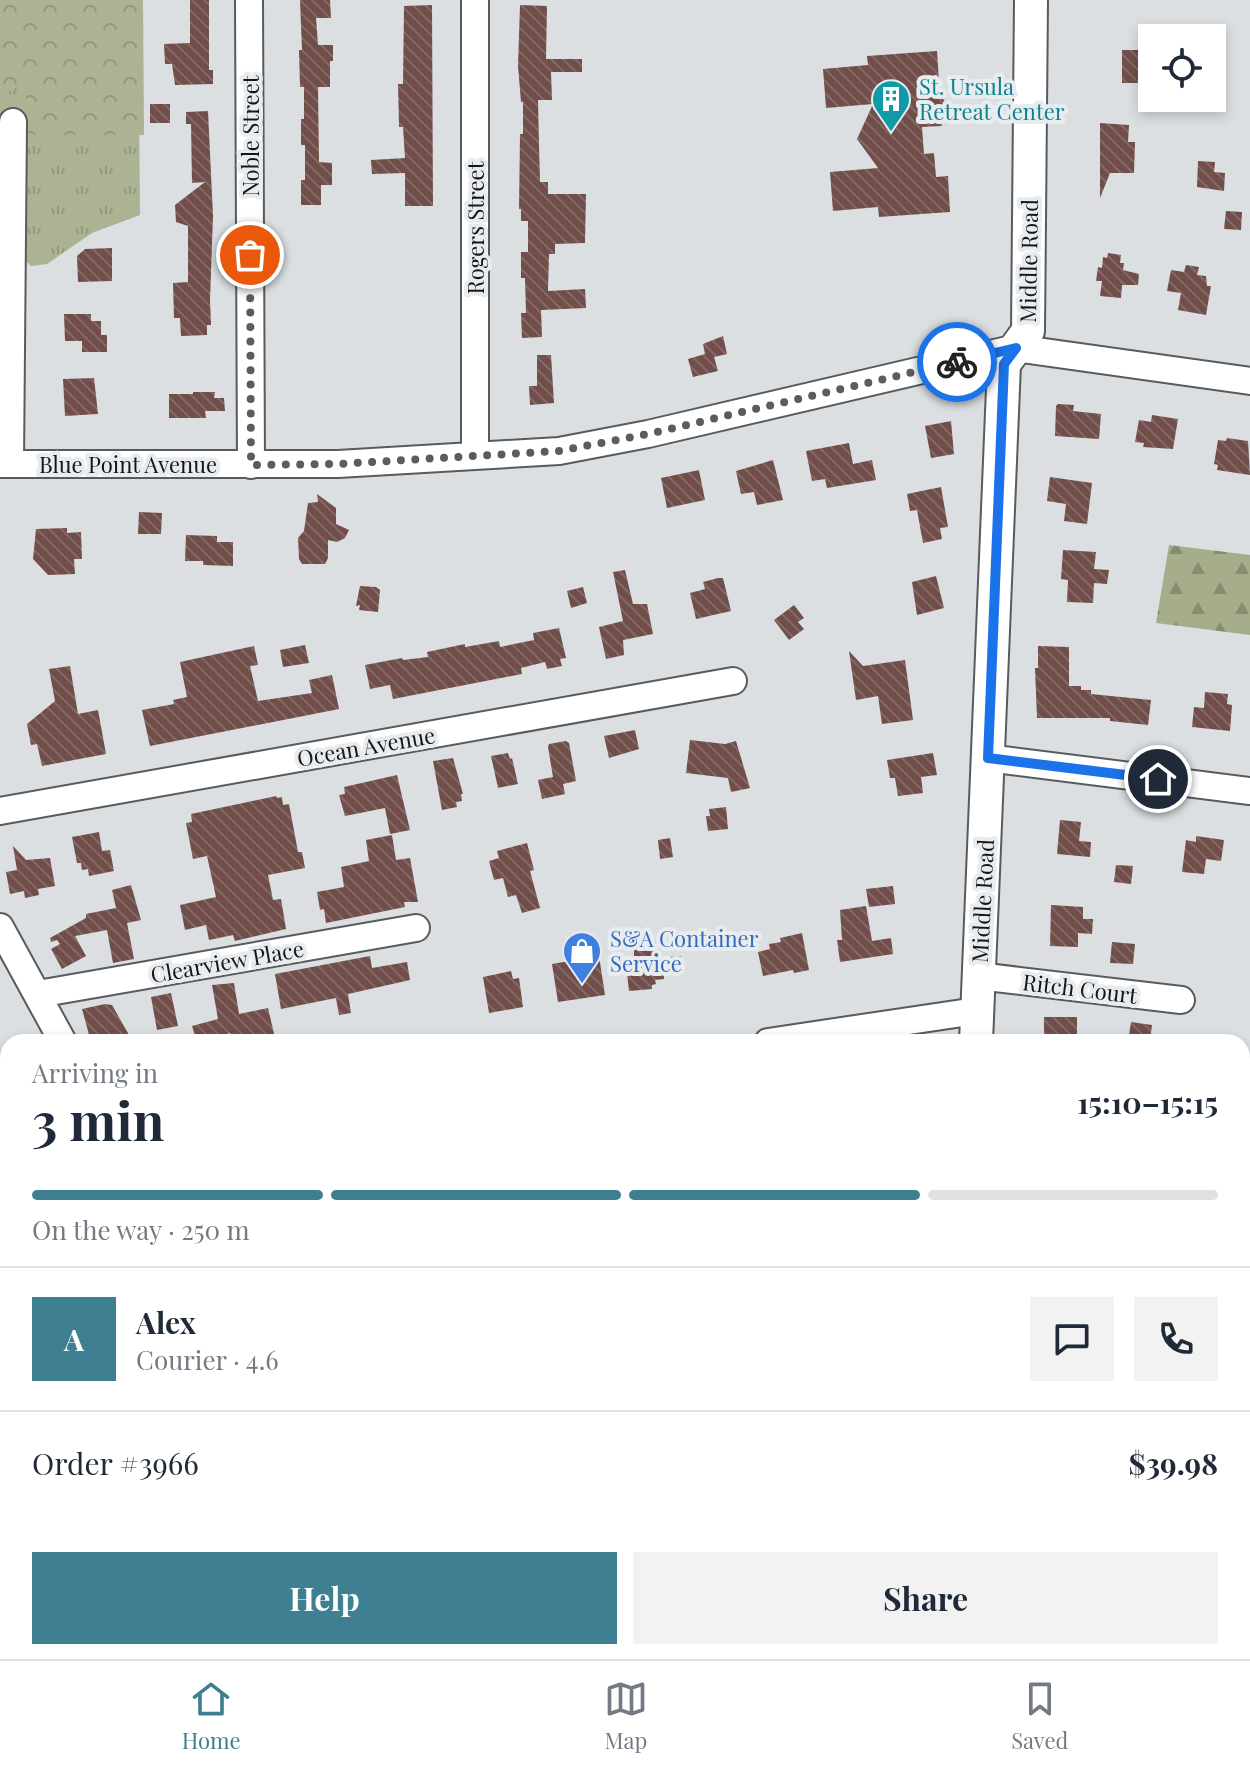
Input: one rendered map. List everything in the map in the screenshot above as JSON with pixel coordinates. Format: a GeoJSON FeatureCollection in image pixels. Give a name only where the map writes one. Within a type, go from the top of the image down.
{"type":"FeatureCollection","features":[{"type":"Feature","properties":{"kind":"main road","name":"Middle Road"},"geometry":{"type":"LineString","coordinates":[[976,1026],[1004,364],[1028,331],[1031,0]]}},
{"type":"Feature","properties":{"kind":"street","name":"Noble Street"},"geometry":{"type":"LineString","coordinates":[[249,0],[251,465]]}},
{"type":"Feature","properties":{"kind":"street","name":"Rogers Street"},"geometry":{"type":"LineString","coordinates":[[475,0],[475,456]]}},
{"type":"Feature","properties":{"kind":"street"},"geometry":{"type":"LineString","coordinates":[[5,464],[13,122]]}},
{"type":"Feature","properties":{"kind":"street","name":"Blue Point Avenue"},"geometry":{"type":"LineString","coordinates":[[5,464],[338,464],[559,451],[648,434],[1016,348],[1250,381]]}},
{"type":"Feature","properties":{"kind":"street","name":"Ocean Avenue"},"geometry":{"type":"LineString","coordinates":[[0,811],[733,681]]}},
{"type":"Feature","properties":{"kind":"street"},"geometry":{"type":"LineString","coordinates":[[988,758],[1250,791]]}},
{"type":"Feature","properties":{"kind":"street"},"geometry":{"type":"LineString","coordinates":[[0,927],[59,1034]]}},
{"type":"Feature","properties":{"kind":"street","name":"Clearview Place"},"geometry":{"type":"LineString","coordinates":[[38,994],[416,928]]}},
{"type":"Feature","properties":{"kind":"street","name":"Ritch Court"},"geometry":{"type":"LineString","coordinates":[[978,976],[1181,1000]]}},
{"type":"Feature","properties":{"kind":"street"},"geometry":{"type":"LineString","coordinates":[[872,1034],[976,1026]]}},
{"type":"Feature","properties":{"kind":"green space"},"geometry":{"type":"Polygon","coordinates":[[[0,0],[143,0],[144,135],[26,135],[26,83],[0,96],[0,0]]]}},
{"type":"Feature","properties":{"kind":"green space"},"geometry":{"type":"Polygon","coordinates":[[[0,76],[139,98],[140,215],[92,233],[47,264],[31,266],[0,237],[0,76]]]}},
{"type":"Feature","properties":{"kind":"green space"},"geometry":{"type":"Polygon","coordinates":[[[1169,545],[1250,555],[1250,635],[1156,623],[1169,545]]]}},
{"type":"Feature","properties":{"kind":"building"},"geometry":{"type":"Polygon","coordinates":[[[190,0],[209,0],[209,70],[213,70],[213,84],[175,85],[172,64],[165,64],[164,44],[190,43],[190,0]]]}},
{"type":"Feature","properties":{"kind":"building"},"geometry":{"type":"Polygon","coordinates":[[[300,0],[330,0],[331,18],[316,18],[318,45],[333,45],[330,87],[318,87],[319,162],[332,163],[332,185],[321,185],[321,205],[301,205],[305,145],[301,145],[304,87],[300,87],[300,0]]]}},
{"type":"Feature","properties":{"kind":"building"},"geometry":{"type":"Polygon","coordinates":[[[432,5],[433,206],[405,206],[405,173],[372,174],[371,160],[405,158],[403,127],[399,127],[398,84],[403,84],[404,6],[432,5]]]}},
{"type":"Feature","properties":{"kind":"building"},"geometry":{"type":"Polygon","coordinates":[[[520,5],[547,6],[546,59],[582,59],[582,72],[551,72],[552,100],[538,100],[540,182],[548,182],[548,194],[586,194],[585,243],[555,244],[555,254],[549,254],[548,291],[585,289],[586,308],[541,310],[542,337],[522,338],[521,313],[526,313],[521,252],[528,252],[528,221],[521,221],[519,209],[520,134],[523,134],[518,66],[520,5]]]}},
{"type":"Feature","properties":{"kind":"building"},"geometry":{"type":"Polygon","coordinates":[[[1122,50],[1138,50],[1138,83],[1122,83],[1122,50]]]}},
{"type":"Feature","properties":{"kind":"building","name":"St. Ursula Retreat Center"},"geometry":{"type":"Polygon","coordinates":[[[937,51],[940,96],[948,104],[941,118],[942,126],[922,127],[924,154],[934,153],[936,177],[948,176],[950,212],[879,217],[878,207],[833,211],[830,172],[878,168],[857,139],[873,104],[826,108],[823,69],[868,65],[867,56],[937,51]]]}},
{"type":"Feature","properties":{"kind":"building"},"geometry":{"type":"Polygon","coordinates":[[[150,104],[170,104],[170,123],[150,123],[150,104]]]}},
{"type":"Feature","properties":{"kind":"building"},"geometry":{"type":"Polygon","coordinates":[[[208,111],[213,216],[211,325],[207,325],[207,335],[181,336],[180,318],[174,318],[173,283],[188,282],[188,226],[176,222],[175,205],[205,182],[192,183],[191,124],[186,124],[186,112],[208,111]]]}},
{"type":"Feature","properties":{"kind":"building"},"geometry":{"type":"Polygon","coordinates":[[[1100,123],[1129,125],[1128,142],[1135,142],[1134,173],[1110,173],[1100,198],[1100,123]]]}},
{"type":"Feature","properties":{"kind":"building"},"geometry":{"type":"Polygon","coordinates":[[[1198,161],[1215,162],[1214,172],[1225,173],[1224,191],[1197,187],[1198,161]]]}},
{"type":"Feature","properties":{"kind":"building"},"geometry":{"type":"Polygon","coordinates":[[[1226,211],[1242,212],[1241,230],[1224,229],[1226,211]]]}},
{"type":"Feature","properties":{"kind":"building"},"geometry":{"type":"Polygon","coordinates":[[[112,248],[112,281],[78,282],[77,256],[85,249],[112,248]]]}},
{"type":"Feature","properties":{"kind":"building"},"geometry":{"type":"Polygon","coordinates":[[[1108,253],[1121,255],[1123,270],[1139,274],[1138,285],[1122,285],[1121,298],[1100,296],[1102,281],[1096,281],[1098,267],[1102,268],[1103,257],[1107,258],[1108,253]]]}},
{"type":"Feature","properties":{"kind":"building"},"geometry":{"type":"Polygon","coordinates":[[[1186,265],[1199,267],[1197,275],[1206,276],[1207,286],[1211,286],[1206,315],[1178,310],[1181,293],[1167,291],[1171,270],[1184,272],[1186,265]]]}},
{"type":"Feature","properties":{"kind":"building"},"geometry":{"type":"Polygon","coordinates":[[[64,314],[91,314],[91,321],[101,321],[101,335],[107,335],[107,352],[82,352],[82,341],[65,341],[64,314]]]}},
{"type":"Feature","properties":{"kind":"building"},"geometry":{"type":"Polygon","coordinates":[[[723,336],[727,354],[714,357],[718,371],[693,377],[688,359],[705,354],[703,344],[723,336]]]}},
{"type":"Feature","properties":{"kind":"building"},"geometry":{"type":"Polygon","coordinates":[[[537,355],[551,355],[554,403],[530,405],[529,386],[537,386],[537,355]]]}},
{"type":"Feature","properties":{"kind":"building"},"geometry":{"type":"Polygon","coordinates":[[[94,378],[98,414],[65,416],[63,379],[94,378]]]}},
{"type":"Feature","properties":{"kind":"building"},"geometry":{"type":"Polygon","coordinates":[[[215,392],[214,398],[224,398],[225,411],[205,411],[206,418],[169,418],[169,394],[215,392]]]}},
{"type":"Feature","properties":{"kind":"building"},"geometry":{"type":"Polygon","coordinates":[[[1058,404],[1074,405],[1073,411],[1101,414],[1099,439],[1055,436],[1058,404]]]}},
{"type":"Feature","properties":{"kind":"building"},"geometry":{"type":"Polygon","coordinates":[[[1152,415],[1178,419],[1173,449],[1143,447],[1144,443],[1135,442],[1139,420],[1151,422],[1152,415]]]}},
{"type":"Feature","properties":{"kind":"building"},"geometry":{"type":"Polygon","coordinates":[[[951,421],[954,454],[931,458],[925,426],[951,421]]]}},
{"type":"Feature","properties":{"kind":"building"},"geometry":{"type":"Polygon","coordinates":[[[1227,438],[1248,441],[1250,475],[1217,470],[1218,465],[1214,464],[1218,440],[1226,441],[1227,438]]]}},
{"type":"Feature","properties":{"kind":"building"},"geometry":{"type":"Polygon","coordinates":[[[849,443],[853,464],[872,460],[876,480],[827,488],[825,479],[812,481],[806,451],[849,443]]]}},
{"type":"Feature","properties":{"kind":"building"},"geometry":{"type":"Polygon","coordinates":[[[773,460],[783,500],[757,505],[754,492],[741,494],[736,471],[773,460]]]}},
{"type":"Feature","properties":{"kind":"building"},"geometry":{"type":"Polygon","coordinates":[[[699,470],[705,500],[667,508],[661,478],[699,470]]]}},
{"type":"Feature","properties":{"kind":"building"},"geometry":{"type":"Polygon","coordinates":[[[1050,477],[1092,483],[1087,524],[1064,521],[1066,504],[1047,501],[1050,477]]]}},
{"type":"Feature","properties":{"kind":"building"},"geometry":{"type":"Polygon","coordinates":[[[941,487],[948,527],[940,528],[942,539],[923,543],[917,510],[910,511],[907,494],[941,487]]]}},
{"type":"Feature","properties":{"kind":"building"},"geometry":{"type":"Polygon","coordinates":[[[317,494],[336,508],[336,524],[349,530],[345,538],[337,542],[328,540],[325,564],[302,564],[298,538],[304,531],[308,503],[318,502],[317,494]]]}},
{"type":"Feature","properties":{"kind":"building"},"geometry":{"type":"Polygon","coordinates":[[[139,512],[162,513],[161,534],[138,534],[139,512]]]}},
{"type":"Feature","properties":{"kind":"building"},"geometry":{"type":"Polygon","coordinates":[[[67,528],[67,533],[81,532],[82,559],[74,559],[75,574],[48,575],[33,559],[36,529],[67,528]]]}},
{"type":"Feature","properties":{"kind":"building"},"geometry":{"type":"Polygon","coordinates":[[[186,535],[217,536],[217,542],[233,542],[233,566],[185,561],[186,535]]]}},
{"type":"Feature","properties":{"kind":"building"},"geometry":{"type":"Polygon","coordinates":[[[1063,550],[1096,552],[1094,569],[1109,570],[1107,584],[1094,583],[1093,603],[1067,602],[1068,580],[1061,579],[1063,550]]]}},
{"type":"Feature","properties":{"kind":"building"},"geometry":{"type":"Polygon","coordinates":[[[625,570],[633,604],[647,604],[653,634],[623,640],[624,655],[606,659],[599,627],[623,621],[613,572],[625,570]]]}},
{"type":"Feature","properties":{"kind":"building"},"geometry":{"type":"Polygon","coordinates":[[[936,576],[944,608],[917,615],[912,582],[936,576]]]}},
{"type":"Feature","properties":{"kind":"building"},"geometry":{"type":"Polygon","coordinates":[[[723,578],[731,611],[696,619],[690,593],[705,589],[703,582],[723,578]]]}},
{"type":"Feature","properties":{"kind":"building"},"geometry":{"type":"Polygon","coordinates":[[[360,586],[380,590],[378,612],[359,610],[360,605],[356,606],[360,586]]]}},
{"type":"Feature","properties":{"kind":"building"},"geometry":{"type":"Polygon","coordinates":[[[583,587],[587,603],[571,608],[567,591],[583,587]]]}},
{"type":"Feature","properties":{"kind":"building"},"geometry":{"type":"Polygon","coordinates":[[[794,605],[804,618],[798,622],[804,629],[789,640],[774,620],[794,605]]]}},
{"type":"Feature","properties":{"kind":"building"},"geometry":{"type":"Polygon","coordinates":[[[559,628],[566,658],[560,659],[562,666],[547,669],[545,662],[521,668],[522,674],[393,699],[390,685],[370,689],[365,665],[428,657],[427,652],[465,644],[465,647],[499,641],[500,647],[534,640],[533,633],[559,628]]]}},
{"type":"Feature","properties":{"kind":"building"},"geometry":{"type":"Polygon","coordinates":[[[305,645],[309,663],[283,667],[280,650],[305,645]]]}},
{"type":"Feature","properties":{"kind":"building"},"geometry":{"type":"Polygon","coordinates":[[[254,646],[258,665],[250,666],[258,701],[312,693],[309,680],[332,675],[339,709],[150,746],[142,710],[174,704],[173,700],[187,697],[180,662],[254,646]]]}},
{"type":"Feature","properties":{"kind":"building"},"geometry":{"type":"Polygon","coordinates":[[[1038,646],[1069,647],[1069,686],[1081,686],[1081,690],[1091,690],[1091,694],[1151,700],[1148,725],[1110,721],[1110,718],[1037,718],[1035,668],[1038,668],[1038,646]]]}},
{"type":"Feature","properties":{"kind":"building"},"geometry":{"type":"Polygon","coordinates":[[[849,651],[863,666],[905,660],[913,720],[882,724],[878,696],[856,700],[849,651]]]}},
{"type":"Feature","properties":{"kind":"building"},"geometry":{"type":"Polygon","coordinates":[[[70,666],[78,714],[98,710],[106,754],[42,766],[37,744],[31,745],[27,724],[55,701],[49,669],[70,666]]]}},
{"type":"Feature","properties":{"kind":"building"},"geometry":{"type":"Polygon","coordinates":[[[1205,692],[1228,694],[1227,704],[1232,705],[1230,731],[1192,727],[1194,707],[1204,708],[1205,692]]]}},
{"type":"Feature","properties":{"kind":"building"},"geometry":{"type":"Polygon","coordinates":[[[635,730],[639,749],[609,758],[604,736],[635,730]]]}},
{"type":"Feature","properties":{"kind":"building"},"geometry":{"type":"Polygon","coordinates":[[[690,740],[725,744],[736,741],[750,788],[731,792],[728,778],[686,773],[690,740]]]}},
{"type":"Feature","properties":{"kind":"building"},"geometry":{"type":"Polygon","coordinates":[[[569,743],[576,781],[563,784],[565,794],[542,799],[538,780],[553,777],[549,744],[569,743]]]}},
{"type":"Feature","properties":{"kind":"building"},"geometry":{"type":"Polygon","coordinates":[[[508,753],[518,784],[498,788],[491,756],[508,753]]]}},
{"type":"Feature","properties":{"kind":"building"},"geometry":{"type":"Polygon","coordinates":[[[933,753],[937,775],[921,777],[923,793],[898,796],[887,760],[933,753]]]}},
{"type":"Feature","properties":{"kind":"building"},"geometry":{"type":"Polygon","coordinates":[[[453,758],[463,794],[462,801],[456,802],[457,807],[442,810],[433,761],[453,758]]]}},
{"type":"Feature","properties":{"kind":"building"},"geometry":{"type":"Polygon","coordinates":[[[397,775],[410,830],[390,834],[385,808],[345,816],[339,795],[345,794],[344,787],[397,775]]]}},
{"type":"Feature","properties":{"kind":"building"},"geometry":{"type":"Polygon","coordinates":[[[282,797],[283,805],[289,804],[298,852],[302,852],[305,868],[268,875],[273,900],[281,899],[286,929],[235,941],[233,935],[209,940],[206,925],[185,930],[180,905],[216,897],[207,856],[193,859],[186,823],[192,822],[191,814],[282,797]]]}},
{"type":"Feature","properties":{"kind":"building"},"geometry":{"type":"Polygon","coordinates":[[[726,807],[728,829],[708,831],[706,816],[710,816],[709,809],[726,807]]]}},
{"type":"Feature","properties":{"kind":"building"},"geometry":{"type":"Polygon","coordinates":[[[1060,820],[1081,822],[1079,841],[1091,842],[1090,857],[1057,854],[1060,820]]]}},
{"type":"Feature","properties":{"kind":"building"},"geometry":{"type":"Polygon","coordinates":[[[99,832],[102,851],[110,850],[114,871],[89,876],[88,869],[82,870],[81,863],[77,863],[72,837],[99,832]]]}},
{"type":"Feature","properties":{"kind":"building"},"geometry":{"type":"Polygon","coordinates":[[[392,835],[396,860],[410,858],[418,902],[404,902],[405,907],[326,923],[317,892],[344,887],[341,867],[369,861],[366,840],[392,835]]]}},
{"type":"Feature","properties":{"kind":"building"},"geometry":{"type":"Polygon","coordinates":[[[1196,836],[1224,840],[1221,861],[1206,859],[1204,874],[1182,872],[1186,840],[1196,842],[1196,836]]]}},
{"type":"Feature","properties":{"kind":"building"},"geometry":{"type":"Polygon","coordinates":[[[670,838],[673,857],[660,859],[658,840],[670,838]]]}},
{"type":"Feature","properties":{"kind":"building"},"geometry":{"type":"Polygon","coordinates":[[[527,843],[534,870],[530,871],[540,908],[522,913],[516,895],[508,897],[503,878],[494,880],[489,861],[499,858],[497,851],[527,843]]]}},
{"type":"Feature","properties":{"kind":"building"},"geometry":{"type":"Polygon","coordinates":[[[13,846],[26,860],[50,858],[55,886],[38,889],[39,895],[25,898],[24,891],[10,894],[6,872],[17,870],[13,846]]]}},
{"type":"Feature","properties":{"kind":"building"},"geometry":{"type":"Polygon","coordinates":[[[1116,865],[1133,866],[1131,884],[1114,882],[1116,865]]]}},
{"type":"Feature","properties":{"kind":"building"},"geometry":{"type":"Polygon","coordinates":[[[131,885],[141,920],[127,923],[134,959],[113,963],[107,930],[75,936],[86,956],[62,969],[51,949],[60,944],[57,940],[51,942],[50,938],[86,918],[86,914],[116,908],[112,890],[131,885]]]}},
{"type":"Feature","properties":{"kind":"building"},"geometry":{"type":"Polygon","coordinates":[[[893,886],[895,904],[869,907],[866,889],[893,886]]]}},
{"type":"Feature","properties":{"kind":"building"},"geometry":{"type":"Polygon","coordinates":[[[1051,905],[1083,907],[1083,919],[1093,919],[1092,934],[1078,933],[1078,947],[1050,946],[1051,905]]]}},
{"type":"Feature","properties":{"kind":"building"},"geometry":{"type":"Polygon","coordinates":[[[866,906],[872,941],[891,938],[893,954],[840,962],[837,940],[842,940],[840,910],[866,906]]]}},
{"type":"Feature","properties":{"kind":"building"},"geometry":{"type":"Polygon","coordinates":[[[802,933],[809,970],[763,976],[758,952],[770,949],[769,944],[781,942],[780,938],[802,933]]]}},
{"type":"Feature","properties":{"kind":"building"},"geometry":{"type":"Polygon","coordinates":[[[650,937],[650,942],[656,942],[658,958],[681,956],[682,971],[664,973],[664,979],[655,980],[652,989],[629,991],[627,973],[634,973],[637,938],[650,937]]]}},
{"type":"Feature","properties":{"kind":"building"},"geometry":{"type":"Polygon","coordinates":[[[1112,942],[1135,944],[1133,964],[1110,963],[1112,942]]]}},
{"type":"Feature","properties":{"kind":"building"},"geometry":{"type":"Polygon","coordinates":[[[370,956],[372,968],[407,962],[410,980],[348,994],[351,1013],[339,1015],[336,998],[281,1009],[275,974],[370,956]]]}},
{"type":"Feature","properties":{"kind":"building"},"geometry":{"type":"Polygon","coordinates":[[[599,956],[605,995],[558,1002],[552,964],[599,956]]]}},
{"type":"Feature","properties":{"kind":"building"},"geometry":{"type":"Polygon","coordinates":[[[511,971],[513,979],[519,978],[523,1007],[489,1013],[483,977],[511,971]]]}},
{"type":"Feature","properties":{"kind":"building"},"geometry":{"type":"Polygon","coordinates":[[[234,983],[239,1014],[268,1008],[274,1034],[194,1034],[192,1026],[218,1019],[212,985],[234,983]]]}},
{"type":"Feature","properties":{"kind":"building"},"geometry":{"type":"Polygon","coordinates":[[[171,993],[178,1026],[157,1030],[151,997],[171,993]]]}},
{"type":"Feature","properties":{"kind":"building"},"geometry":{"type":"Polygon","coordinates":[[[112,1005],[128,1034],[89,1034],[82,1009],[112,1005]]]}},
{"type":"Feature","properties":{"kind":"building"},"geometry":{"type":"Polygon","coordinates":[[[1044,1017],[1077,1017],[1077,1034],[1044,1034],[1044,1017]]]}},
{"type":"Feature","properties":{"kind":"building"},"geometry":{"type":"Polygon","coordinates":[[[1131,1022],[1152,1025],[1151,1034],[1129,1034],[1131,1022]]]}},
{"type":"Feature","properties":{"kind":"way so far"},"geometry":{"type":"LineString","coordinates":[[250,255],[251,465],[338,464],[559,451],[648,434],[957,362]]}},
{"type":"Feature","properties":{"kind":"place","name":"St. Ursula Retreat Center"},"geometry":{"type":"Point","coordinates":[891,133]}},
{"type":"Feature","properties":{"kind":"place","name":"S&A Container Service"},"geometry":{"type":"Point","coordinates":[582,985]}},
{"type":"Feature","properties":{"kind":"route"},"geometry":{"type":"LineString","coordinates":[[957,362],[1016,348],[1004,364],[988,758],[1158,779]]}}]}
